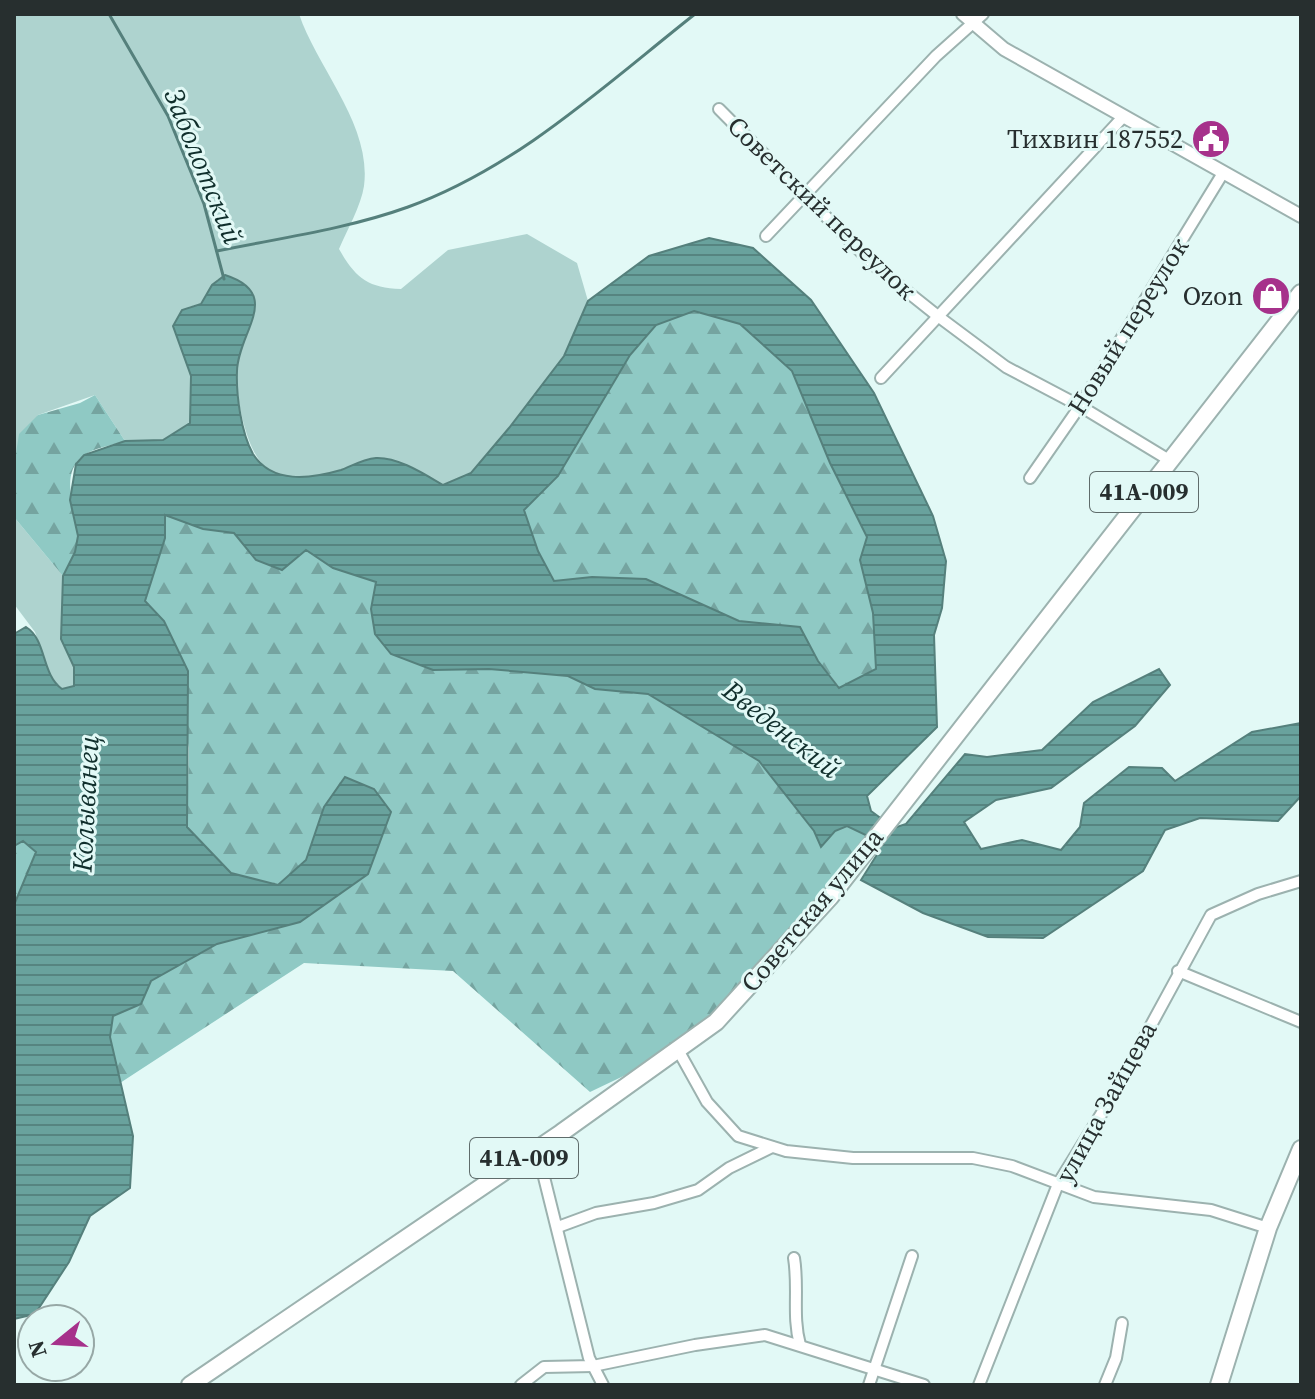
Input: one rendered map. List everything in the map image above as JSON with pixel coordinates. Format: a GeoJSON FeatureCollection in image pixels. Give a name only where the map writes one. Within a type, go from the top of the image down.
{"type":"FeatureCollection","features":[{"type":"Feature","properties":{"kind":"main road","name":"Советская улица"},"geometry":{"type":"LineString","coordinates":[[190,1385],[537,1149],[716,1022],[830,897],[1301,293]]}},
{"type":"Feature","properties":{"kind":"main road"},"geometry":{"type":"LineString","coordinates":[[1219,1385],[1268,1228],[1301,1149]]}},
{"type":"Feature","properties":{"kind":"street"},"geometry":{"type":"LineString","coordinates":[[963,14],[1004,49],[1301,216]]}},
{"type":"Feature","properties":{"kind":"street"},"geometry":{"type":"LineString","coordinates":[[766,236],[936,56],[983,14]]}},
{"type":"Feature","properties":{"kind":"street","name":"Советский переулок"},"geometry":{"type":"LineString","coordinates":[[719,109],[875,266],[939,317],[1006,367],[1080,406],[1169,460]]}},
{"type":"Feature","properties":{"kind":"street"},"geometry":{"type":"LineString","coordinates":[[881,378],[1123,117]]}},
{"type":"Feature","properties":{"kind":"street","name":"Новый переулок"},"geometry":{"type":"LineString","coordinates":[[1030,478],[1080,406],[1223,173]]}},
{"type":"Feature","properties":{"kind":"street","name":"улица Зайцева"},"geometry":{"type":"LineString","coordinates":[[979,1385],[1058,1184],[1113,1095],[1211,915],[1258,894],[1301,881]]}},
{"type":"Feature","properties":{"kind":"street"},"geometry":{"type":"LineString","coordinates":[[1178,971],[1301,1022]]}},
{"type":"Feature","properties":{"kind":"street"},"geometry":{"type":"LineString","coordinates":[[678,1050],[707,1102],[738,1136],[772,1147],[853,1158],[973,1158],[1012,1166],[1094,1197],[1211,1210],[1268,1228]]}},
{"type":"Feature","properties":{"kind":"street"},"geometry":{"type":"LineString","coordinates":[[558,1227],[596,1213],[654,1203],[698,1190],[729,1168],[772,1147]]}},
{"type":"Feature","properties":{"kind":"street"},"geometry":{"type":"LineString","coordinates":[[537,1149],[593,1366],[603,1385]]}},
{"type":"Feature","properties":{"kind":"street"},"geometry":{"type":"LineString","coordinates":[[869,1385],[912,1256]]}},
{"type":"Feature","properties":{"kind":"street"},"geometry":{"type":"LineString","coordinates":[[794,1258],[797,1277],[795,1324],[800,1345]]}},
{"type":"Feature","properties":{"kind":"street"},"geometry":{"type":"LineString","coordinates":[[1105,1385],[1116,1358],[1122,1323]]}},
{"type":"Feature","properties":{"kind":"street"},"geometry":{"type":"LineString","coordinates":[[521,1385],[544,1367],[593,1366],[695,1345],[765,1335],[924,1385]]}},
{"type":"Feature","properties":{"kind":"shaded area"},"geometry":{"type":"Polygon","coordinates":[[[14,14],[299,14],[360,141],[364,186],[339,249],[357,274],[379,286],[401,289],[448,250],[527,234],[577,263],[588,301],[564,356],[471,473],[443,486],[410,467],[384,458],[301,478],[274,473],[255,454],[248,438],[237,387],[239,357],[254,309],[253,292],[218,279],[200,304],[189,307],[173,326],[191,376],[190,423],[163,440],[125,441],[95,395],[38,415],[14,466],[14,14]]]}},
{"type":"Feature","properties":{"kind":"shaded area"},"geometry":{"type":"Polygon","coordinates":[[[14,517],[63,576],[61,639],[74,667],[74,686],[62,689],[52,681],[35,632],[14,604],[14,517]]]}},
{"type":"Feature","properties":{"kind":"green space"},"geometry":{"type":"Polygon","coordinates":[[[694,311],[740,324],[792,371],[830,463],[867,537],[860,560],[873,613],[876,670],[840,688],[818,661],[800,627],[739,621],[645,579],[592,577],[554,581],[538,551],[523,510],[558,476],[630,355],[656,325],[694,311]]]}},
{"type":"Feature","properties":{"kind":"green space"},"geometry":{"type":"Polygon","coordinates":[[[95,395],[125,441],[92,451],[76,464],[70,483],[78,541],[63,576],[14,517],[14,466],[19,434],[38,415],[80,403],[95,395]]]}},
{"type":"Feature","properties":{"kind":"green space"},"geometry":{"type":"Polygon","coordinates":[[[165,515],[203,529],[234,533],[256,560],[306,549],[333,568],[377,582],[371,609],[433,670],[489,669],[568,676],[595,689],[648,694],[759,761],[814,831],[821,846],[835,831],[847,826],[870,837],[860,857],[678,1050],[590,1092],[453,971],[304,963],[120,1083],[110,1037],[113,1015],[141,1004],[151,981],[217,944],[300,922],[324,807],[306,860],[278,885],[231,873],[187,827],[189,748],[164,621],[144,602],[165,538],[165,515]]]}},
{"type":"Feature","properties":{"kind":"green space"},"geometry":{"type":"Polygon","coordinates":[[[23,841],[36,851],[14,905],[14,846],[23,841]]]}},
{"type":"Feature","properties":{"kind":"water"},"geometry":{"type":"Polygon","coordinates":[[[709,238],[753,248],[811,300],[874,393],[933,516],[946,561],[942,608],[934,635],[937,727],[867,796],[871,811],[894,828],[906,824],[965,754],[987,757],[1042,750],[1093,702],[1159,669],[1170,685],[1135,726],[1051,788],[996,800],[964,822],[981,849],[1022,840],[1061,850],[1080,827],[1084,803],[1129,767],[1162,768],[1175,781],[1252,732],[1301,723],[1301,796],[1278,821],[1200,818],[1165,830],[1143,871],[1043,938],[988,937],[923,913],[861,880],[878,853],[870,837],[847,826],[835,831],[821,847],[814,831],[759,761],[648,694],[595,689],[568,676],[489,669],[433,670],[391,654],[375,634],[371,609],[376,582],[333,568],[306,550],[282,570],[256,560],[234,533],[203,529],[165,515],[165,538],[145,601],[164,621],[188,671],[187,827],[231,873],[278,885],[306,860],[324,807],[345,777],[374,789],[391,812],[368,874],[300,922],[217,944],[151,981],[141,1004],[113,1016],[110,1037],[133,1136],[130,1188],[90,1216],[69,1262],[42,1303],[16,1303],[14,1319],[14,905],[36,852],[23,841],[14,846],[14,634],[26,627],[33,633],[55,683],[62,689],[74,686],[74,667],[61,639],[63,576],[75,552],[78,536],[70,500],[76,464],[84,455],[125,441],[163,440],[190,423],[191,376],[173,326],[182,310],[201,304],[212,285],[225,275],[242,283],[252,293],[255,303],[237,371],[245,435],[261,464],[281,475],[292,477],[317,476],[362,461],[384,458],[411,467],[443,485],[471,473],[564,356],[588,301],[649,256],[709,238]],[[694,311],[656,325],[630,355],[558,476],[524,510],[538,551],[554,581],[592,577],[646,579],[739,621],[800,627],[818,661],[839,688],[876,669],[873,613],[860,560],[867,537],[830,463],[792,371],[740,324],[694,311]]]}},
{"type":"Feature","properties":{"kind":"waterway","name":"Заболотский"},"geometry":{"type":"LineString","coordinates":[[109,14],[168,116],[204,204],[224,279]]}},
{"type":"Feature","properties":{"kind":"waterway"},"geometry":{"type":"LineString","coordinates":[[217,251],[361,221],[408,207],[448,190],[487,170],[559,122],[695,14]]}},
{"type":"Feature","properties":{"kind":"place","name":"Тихвин 187552"},"geometry":{"type":"Point","coordinates":[1211,139]}},
{"type":"Feature","properties":{"kind":"place","name":"Ozon"},"geometry":{"type":"Point","coordinates":[1271,296]}},
{"type":"Feature","properties":{"kind":"water label","name":"Введенский"},"geometry":{"type":"Point","coordinates":[782,729]}},
{"type":"Feature","properties":{"kind":"water label","name":"Колыванец"},"geometry":{"type":"Point","coordinates":[85,804]}}]}
